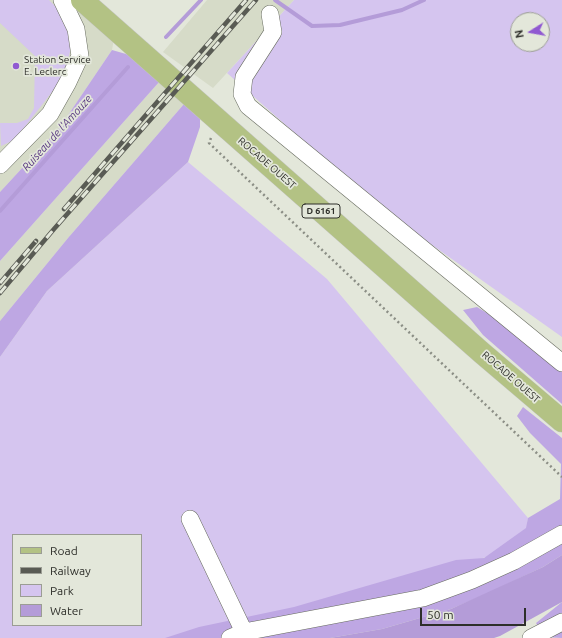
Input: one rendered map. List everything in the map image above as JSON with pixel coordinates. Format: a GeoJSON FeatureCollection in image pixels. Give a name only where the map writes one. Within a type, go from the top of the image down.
{"type":"FeatureCollection","features":[{"type":"Feature","properties":{"kind":"main road","name":"ROCADE OUEST"},"geometry":{"type":"LineString","coordinates":[[82,0],[482,353],[562,421]]}},
{"type":"Feature","properties":{"kind":"street"},"geometry":{"type":"LineString","coordinates":[[3,157],[50,114],[68,82],[80,56],[76,29],[62,0]]}},
{"type":"Feature","properties":{"kind":"street"},"geometry":{"type":"LineString","coordinates":[[92,0],[109,24]]}},
{"type":"Feature","properties":{"kind":"street"},"geometry":{"type":"LineString","coordinates":[[270,14],[274,32],[244,77],[242,94],[248,106],[562,363]]}},
{"type":"Feature","properties":{"kind":"street"},"geometry":{"type":"LineString","coordinates":[[190,518],[237,635],[423,598],[472,580],[514,561],[562,534]]}},
{"type":"Feature","properties":{"kind":"street"},"geometry":{"type":"LineString","coordinates":[[531,638],[562,622]]}},
{"type":"Feature","properties":{"kind":"path"},"geometry":{"type":"LineString","coordinates":[[219,121],[209,143],[562,477]]}},
{"type":"Feature","properties":{"kind":"shaded area"},"geometry":{"type":"Polygon","coordinates":[[[0,0],[95,0],[117,22],[112,50],[60,127],[0,192],[0,0]]]}},
{"type":"Feature","properties":{"kind":"shaded area"},"geometry":{"type":"Polygon","coordinates":[[[207,0],[294,0],[213,88],[163,52],[207,0]]]}},
{"type":"Feature","properties":{"kind":"shaded area"},"geometry":{"type":"Polygon","coordinates":[[[112,50],[133,56],[160,81],[0,261],[0,192],[60,127],[112,50]]]}},
{"type":"Feature","properties":{"kind":"shaded area"},"geometry":{"type":"Polygon","coordinates":[[[160,81],[184,104],[68,238],[0,321],[0,261],[160,81]]]}},
{"type":"Feature","properties":{"kind":"shaded area"},"geometry":{"type":"Polygon","coordinates":[[[184,104],[200,119],[200,127],[188,162],[47,291],[0,357],[0,321],[68,238],[184,104]]]}},
{"type":"Feature","properties":{"kind":"shaded area"},"geometry":{"type":"Polygon","coordinates":[[[477,307],[508,326],[562,370],[562,404],[483,335],[463,310],[477,307]]]}},
{"type":"Feature","properties":{"kind":"shaded area"},"geometry":{"type":"Polygon","coordinates":[[[523,407],[562,438],[562,555],[543,567],[451,609],[382,629],[330,638],[165,638],[199,627],[294,607],[456,560],[484,558],[526,528],[528,518],[560,499],[561,464],[530,433],[517,416],[523,407]]]}},
{"type":"Feature","properties":{"kind":"shaded area"},"geometry":{"type":"Polygon","coordinates":[[[562,602],[562,638],[544,637],[536,623],[562,602]]]}},
{"type":"Feature","properties":{"kind":"green space"},"geometry":{"type":"Polygon","coordinates":[[[0,0],[49,0],[60,11],[72,44],[63,78],[20,133],[12,141],[1,146],[0,123],[17,123],[28,119],[34,108],[35,56],[0,23],[0,0]]]}},
{"type":"Feature","properties":{"kind":"green space"},"geometry":{"type":"Polygon","coordinates":[[[294,0],[562,0],[562,337],[377,206],[227,73],[294,0]]]}},
{"type":"Feature","properties":{"kind":"green space"},"geometry":{"type":"Polygon","coordinates":[[[188,162],[327,279],[528,518],[527,528],[489,556],[354,601],[204,638],[0,638],[0,357],[47,291],[188,162]]]}},
{"type":"Feature","properties":{"kind":"water"},"geometry":{"type":"Polygon","coordinates":[[[562,555],[562,602],[500,636],[494,638],[330,638],[382,629],[451,609],[543,567],[562,555]]]}},
{"type":"Feature","properties":{"kind":"waterway","name":"Ruiseau de l'Amouze"},"geometry":{"type":"LineString","coordinates":[[166,37],[201,0]]}},
{"type":"Feature","properties":{"kind":"waterway","name":"Ruiseau de l'Amouze"},"geometry":{"type":"LineString","coordinates":[[275,0],[312,26],[340,25],[402,10],[424,0]]}},
{"type":"Feature","properties":{"kind":"waterway","name":"Ruiseau de l'Amouze"},"geometry":{"type":"LineString","coordinates":[[0,211],[128,67]]}},
{"type":"Feature","properties":{"kind":"railway"},"geometry":{"type":"LineString","coordinates":[[64,209],[246,0]]}},
{"type":"Feature","properties":{"kind":"railway"},"geometry":{"type":"LineString","coordinates":[[0,293],[54,229],[256,0]]}},
{"type":"Feature","properties":{"kind":"railway"},"geometry":{"type":"LineString","coordinates":[[0,283],[36,241]]}},
{"type":"Feature","properties":{"kind":"place","name":"Station Service E. Leclerc"},"geometry":{"type":"Point","coordinates":[16,66]}}]}
